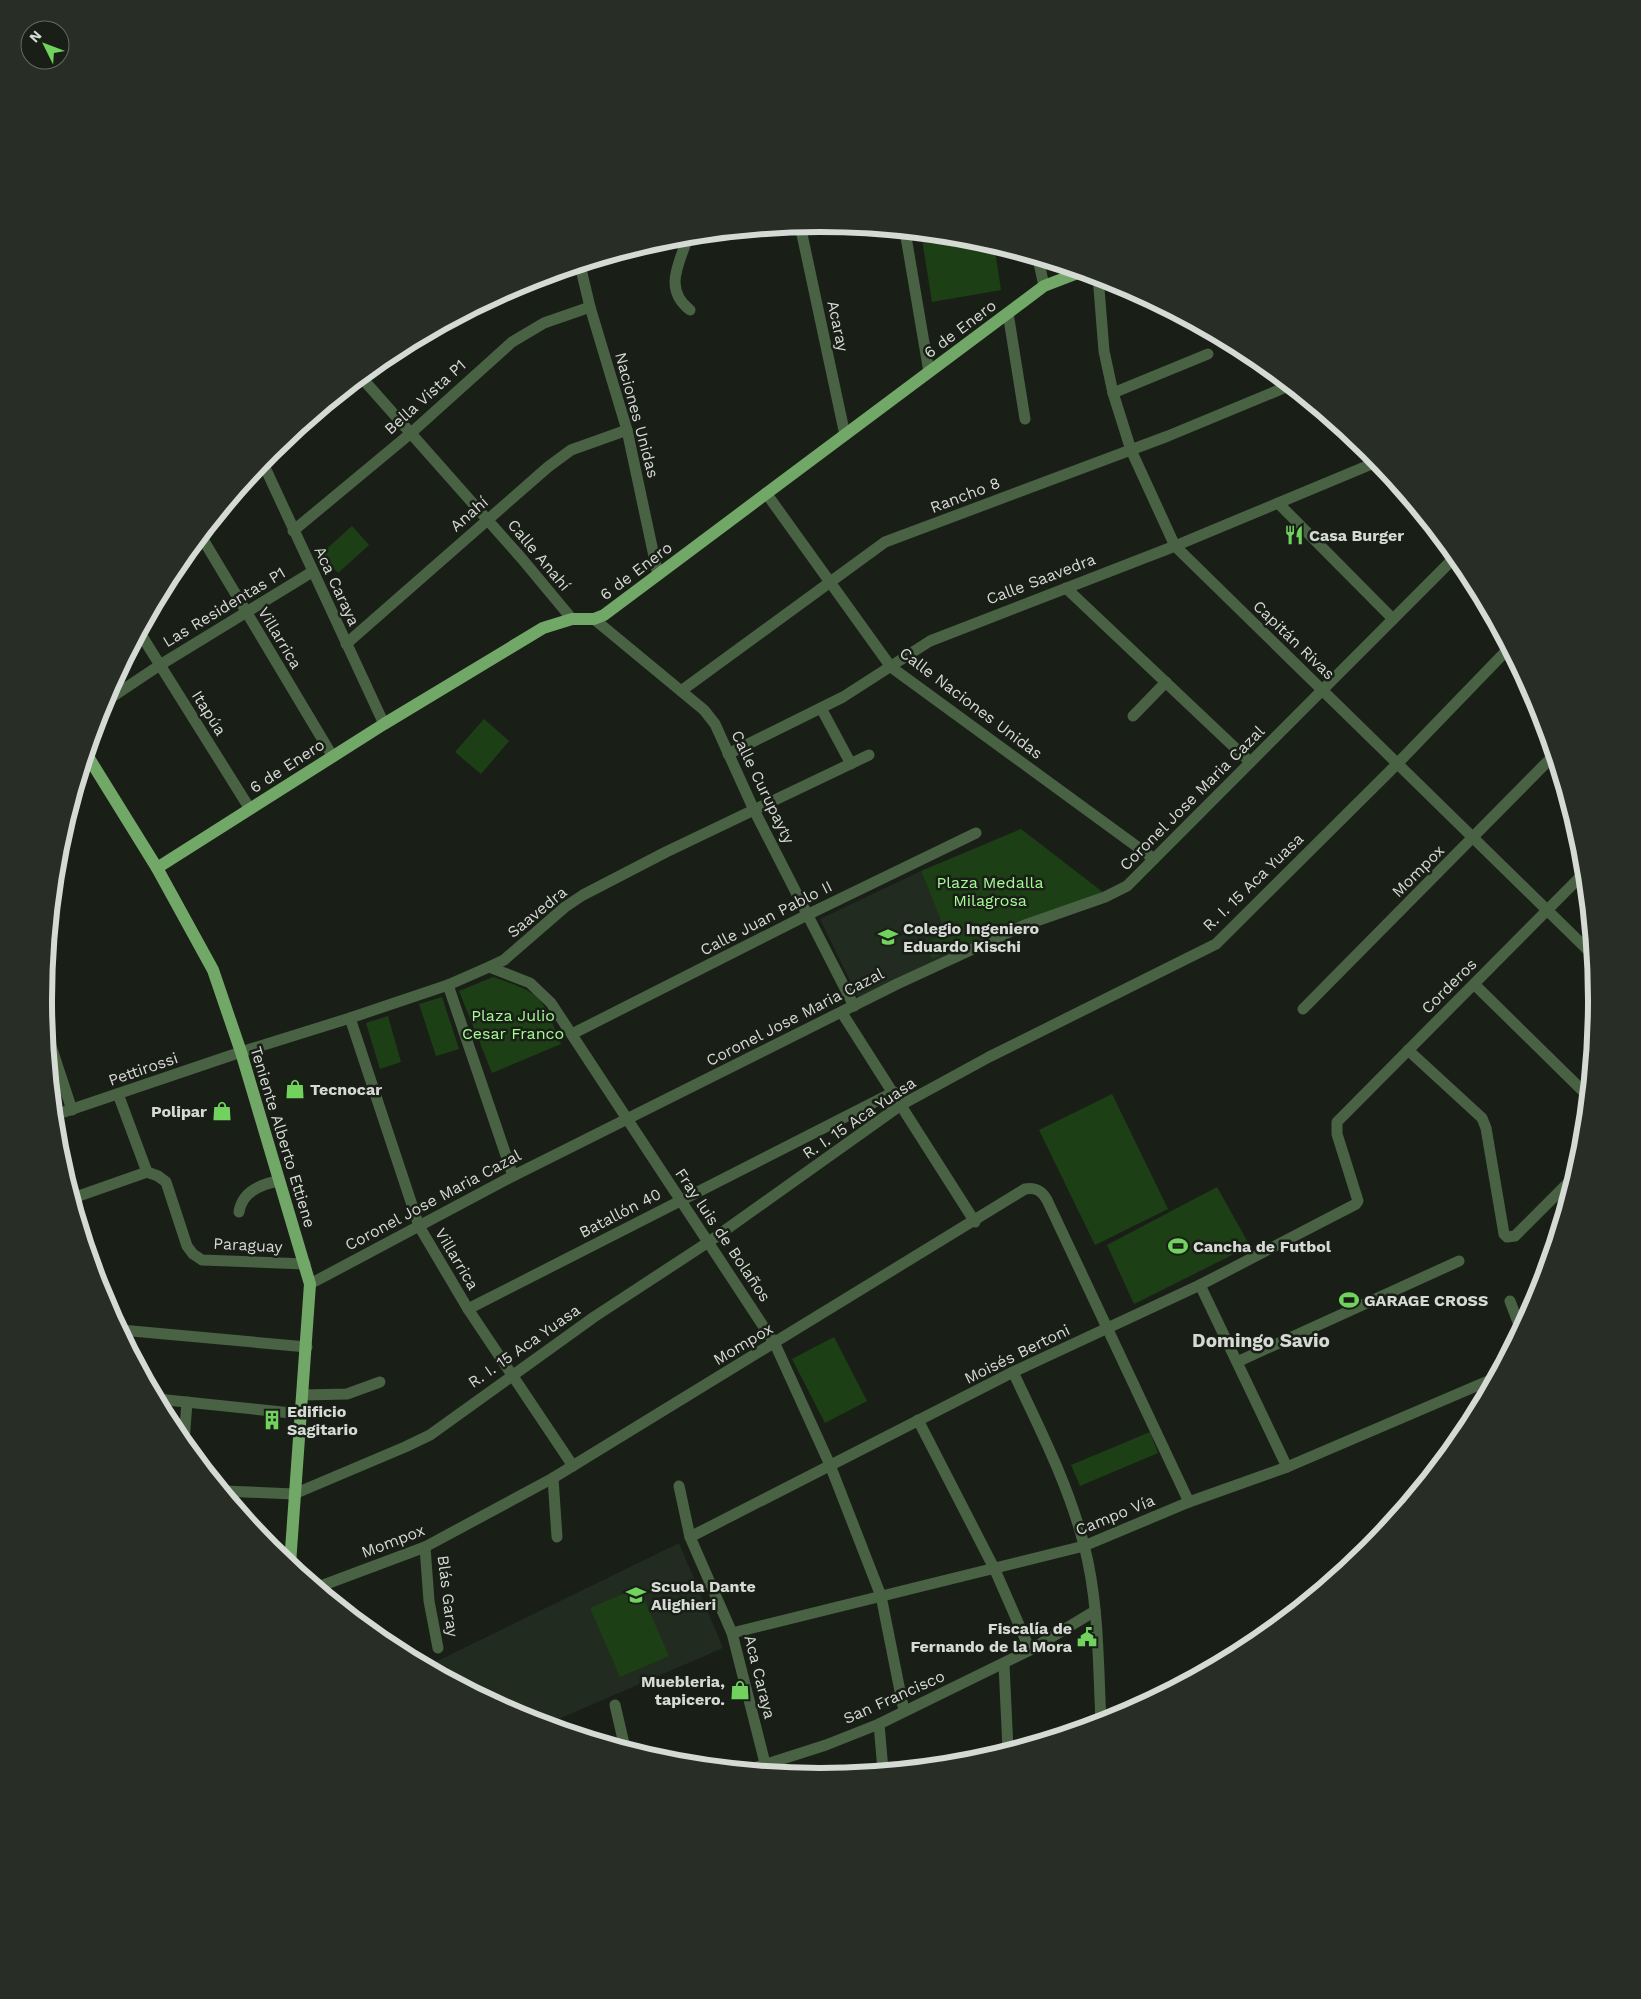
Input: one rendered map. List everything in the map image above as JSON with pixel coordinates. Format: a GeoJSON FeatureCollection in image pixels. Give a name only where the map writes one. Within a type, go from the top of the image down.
{"type":"FeatureCollection","features":[{"type":"Feature","properties":{"kind":"main road","name":"6 de Enero"},"geometry":{"type":"LineString","coordinates":[[157,868],[384,724],[543,628],[572,619],[594,618],[604,615],[1044,286],[1074,275]]}},
{"type":"Feature","properties":{"kind":"main road","name":"Teniente Alberto Ettiene"},"geometry":{"type":"LineString","coordinates":[[91,761],[157,868],[213,970],[241,1052],[305,1264],[310,1284],[307,1346],[290,1555]]}},
{"type":"Feature","properties":{"kind":"street","name":"Acaray"},"geometry":{"type":"LineString","coordinates":[[802,232],[845,435]]}},
{"type":"Feature","properties":{"kind":"street"},"geometry":{"type":"LineString","coordinates":[[906,236],[929,372]]}},
{"type":"Feature","properties":{"kind":"street"},"geometry":{"type":"LineString","coordinates":[[686,244],[677,270],[675,285],[677,298],[690,310]]}},
{"type":"Feature","properties":{"kind":"street"},"geometry":{"type":"LineString","coordinates":[[1039,264],[1044,286]]}},
{"type":"Feature","properties":{"kind":"street","name":"Naciones Unidas"},"geometry":{"type":"LineString","coordinates":[[581,270],[590,306],[628,430],[658,575]]}},
{"type":"Feature","properties":{"kind":"street","name":"Capitán Rivas"},"geometry":{"type":"LineString","coordinates":[[1099,284],[1104,351],[1113,393],[1131,450],[1174,546],[1587,949]]}},
{"type":"Feature","properties":{"kind":"street","name":"Bella Vista P1"},"geometry":{"type":"LineString","coordinates":[[293,531],[411,433],[512,342],[544,323],[590,306]]}},
{"type":"Feature","properties":{"kind":"street"},"geometry":{"type":"LineString","coordinates":[[1008,313],[1025,419]]}},
{"type":"Feature","properties":{"kind":"street"},"geometry":{"type":"LineString","coordinates":[[1113,393],[1208,354]]}},
{"type":"Feature","properties":{"kind":"street","name":"Calle Anahí"},"geometry":{"type":"LineString","coordinates":[[365,381],[487,519],[572,619]]}},
{"type":"Feature","properties":{"kind":"street","name":"Rancho 8"},"geometry":{"type":"LineString","coordinates":[[681,691],[886,542],[1131,450],[1285,388]]}},
{"type":"Feature","properties":{"kind":"street","name":"Anahí"},"geometry":{"type":"LineString","coordinates":[[346,644],[487,519],[571,450],[628,430]]}},
{"type":"Feature","properties":{"kind":"street","name":"Calle Saavedra"},"geometry":{"type":"LineString","coordinates":[[728,754],[821,708],[938,637],[1174,546],[1371,464]]}},
{"type":"Feature","properties":{"kind":"street","name":"Aca Caraya"},"geometry":{"type":"LineString","coordinates":[[265,469],[384,724]]}},
{"type":"Feature","properties":{"kind":"street","name":"Calle Naciones Unidas"},"geometry":{"type":"LineString","coordinates":[[766,494],[832,582],[891,667],[1154,859]]}},
{"type":"Feature","properties":{"kind":"street"},"geometry":{"type":"LineString","coordinates":[[1278,503],[1393,619]]}},
{"type":"Feature","properties":{"kind":"street","name":"Villarrica"},"geometry":{"type":"LineString","coordinates":[[204,541],[333,757]]}},
{"type":"Feature","properties":{"kind":"street","name":"Coronel Jose Maria Cazal"},"geometry":{"type":"LineString","coordinates":[[310,1284],[513,1176],[950,958],[1008,932],[1105,897],[1127,886],[1451,561]]}},
{"type":"Feature","properties":{"kind":"street","name":"Las Residentas P1"},"geometry":{"type":"LineString","coordinates":[[116,694],[160,665],[312,572]]}},
{"type":"Feature","properties":{"kind":"street"},"geometry":{"type":"LineString","coordinates":[[1066,588],[1250,762]]}},
{"type":"Feature","properties":{"kind":"street","name":"Calle Curupayty"},"geometry":{"type":"LineString","coordinates":[[594,618],[704,710],[715,724],[754,810],[809,914],[854,1006]]}},
{"type":"Feature","properties":{"kind":"street","name":"Itapúa"},"geometry":{"type":"LineString","coordinates":[[143,638],[250,809]]}},
{"type":"Feature","properties":{"kind":"street","name":"R. I. 15 Aca Yuasa"},"geometry":{"type":"LineString","coordinates":[[231,1491],[294,1494],[430,1435],[511,1374],[594,1316],[710,1241],[901,1105],[989,1057],[1216,944],[1397,764],[1505,652]]}},
{"type":"Feature","properties":{"kind":"street"},"geometry":{"type":"LineString","coordinates":[[1133,716],[1166,682]]}},
{"type":"Feature","properties":{"kind":"street"},"geometry":{"type":"LineString","coordinates":[[821,708],[851,764]]}},
{"type":"Feature","properties":{"kind":"street","name":"Saavedra"},"geometry":{"type":"LineString","coordinates":[[241,1052],[448,985],[504,960],[565,907],[583,895],[870,755]]}},
{"type":"Feature","properties":{"kind":"street","name":"Mompox"},"geometry":{"type":"LineString","coordinates":[[1302,1008],[1474,838],[1550,759]]}},
{"type":"Feature","properties":{"kind":"street","name":"Calle Juan Pablo II"},"geometry":{"type":"LineString","coordinates":[[572,1034],[976,832]]}},
{"type":"Feature","properties":{"kind":"street","name":"Corderos"},"geometry":{"type":"LineString","coordinates":[[1358,1201],[1337,1134],[1337,1122],[1579,878]]}},
{"type":"Feature","properties":{"kind":"street","name":"Fray luis de Bolaños"},"geometry":{"type":"LineString","coordinates":[[489,967],[518,977],[540,990],[551,1003],[626,1120],[710,1241],[775,1344],[830,1465],[881,1596],[904,1712]]}},
{"type":"Feature","properties":{"kind":"street"},"geometry":{"type":"LineString","coordinates":[[1474,984],[1583,1091]]}},
{"type":"Feature","properties":{"kind":"street"},"geometry":{"type":"LineString","coordinates":[[448,985],[513,1176]]}},
{"type":"Feature","properties":{"kind":"street"},"geometry":{"type":"LineString","coordinates":[[842,1013],[975,1222]]}},
{"type":"Feature","properties":{"kind":"street","name":"Villarrica"},"geometry":{"type":"LineString","coordinates":[[350,1018],[419,1226],[468,1309],[572,1466]]}},
{"type":"Feature","properties":{"kind":"street"},"geometry":{"type":"LineString","coordinates":[[1408,1050],[1482,1118],[1486,1128],[1504,1234],[1511,1238],[1565,1186]]}},
{"type":"Feature","properties":{"kind":"street","name":"Pettirossi"},"geometry":{"type":"LineString","coordinates":[[61,1113],[241,1052]]}},
{"type":"Feature","properties":{"kind":"street"},"geometry":{"type":"LineString","coordinates":[[55,1058],[72,1110]]}},
{"type":"Feature","properties":{"kind":"street","name":"Batallón 40"},"geometry":{"type":"LineString","coordinates":[[468,1309],[894,1092]]}},
{"type":"Feature","properties":{"kind":"street"},"geometry":{"type":"LineString","coordinates":[[79,1196],[147,1172],[118,1094]]}},
{"type":"Feature","properties":{"kind":"street","name":"Paraguay"},"geometry":{"type":"LineString","coordinates":[[147,1172],[158,1176],[166,1182],[187,1246],[193,1254],[202,1260],[305,1264]]}},
{"type":"Feature","properties":{"kind":"street"},"geometry":{"type":"LineString","coordinates":[[239,1212],[240,1201],[253,1190],[279,1181]]}},
{"type":"Feature","properties":{"kind":"street","name":"Mompox"},"geometry":{"type":"LineString","coordinates":[[324,1585],[425,1547],[553,1478],[975,1222],[1025,1189],[1032,1188],[1043,1194],[1189,1502]]}},
{"type":"Feature","properties":{"kind":"street","name":"Moisés Bertoni"},"geometry":{"type":"LineString","coordinates":[[690,1537],[1013,1372],[1200,1285],[1356,1204],[1358,1201]]}},
{"type":"Feature","properties":{"kind":"street"},"geometry":{"type":"LineString","coordinates":[[1237,1362],[1459,1261]]}},
{"type":"Feature","properties":{"kind":"street"},"geometry":{"type":"LineString","coordinates":[[1200,1285],[1287,1467]]}},
{"type":"Feature","properties":{"kind":"street"},"geometry":{"type":"LineString","coordinates":[[1510,1301],[1517,1321]]}},
{"type":"Feature","properties":{"kind":"street"},"geometry":{"type":"LineString","coordinates":[[128,1331],[307,1346]]}},
{"type":"Feature","properties":{"kind":"street"},"geometry":{"type":"LineString","coordinates":[[1013,1372],[1066,1485],[1084,1546],[1095,1611],[1100,1714]]}},
{"type":"Feature","properties":{"kind":"street","name":"Campo Vía"},"geometry":{"type":"LineString","coordinates":[[732,1633],[995,1570],[1084,1546],[1189,1502],[1287,1467],[1488,1381]]}},
{"type":"Feature","properties":{"kind":"street"},"geometry":{"type":"LineString","coordinates":[[303,1395],[347,1394],[380,1382]]}},
{"type":"Feature","properties":{"kind":"street"},"geometry":{"type":"LineString","coordinates":[[166,1400],[301,1414]]}},
{"type":"Feature","properties":{"kind":"street"},"geometry":{"type":"LineString","coordinates":[[185,1430],[187,1402]]}},
{"type":"Feature","properties":{"kind":"street"},"geometry":{"type":"LineString","coordinates":[[918,1420],[995,1570],[1030,1650]]}},
{"type":"Feature","properties":{"kind":"street"},"geometry":{"type":"LineString","coordinates":[[553,1478],[557,1537]]}},
{"type":"Feature","properties":{"kind":"street","name":"Aca Caraya"},"geometry":{"type":"LineString","coordinates":[[680,1486],[690,1537],[732,1633],[765,1766]]}},
{"type":"Feature","properties":{"kind":"street","name":"Blás Garay"},"geometry":{"type":"LineString","coordinates":[[425,1547],[429,1601],[438,1648]]}},
{"type":"Feature","properties":{"kind":"street","name":"San Francisco"},"geometry":{"type":"LineString","coordinates":[[771,1766],[879,1724],[1004,1664],[1095,1611]]}},
{"type":"Feature","properties":{"kind":"street"},"geometry":{"type":"LineString","coordinates":[[1004,1664],[1008,1744]]}},
{"type":"Feature","properties":{"kind":"street"},"geometry":{"type":"LineString","coordinates":[[615,1705],[623,1741]]}},
{"type":"Feature","properties":{"kind":"street"},"geometry":{"type":"LineString","coordinates":[[879,1724],[883,1765]]}},
{"type":"Feature","properties":{"kind":"shaded area","name":"Colegio Ingeniero Eduardo Kischi"},"geometry":{"type":"Polygon","coordinates":[[[921,871],[955,954],[858,997],[820,919],[921,871]]]}},
{"type":"Feature","properties":{"kind":"shaded area","name":"Scuola Dante Alighieri"},"geometry":{"type":"Polygon","coordinates":[[[679,1543],[723,1648],[556,1720],[481,1688],[433,1663],[679,1543]]]}},
{"type":"Feature","properties":{"kind":"green space"},"geometry":{"type":"Polygon","coordinates":[[[922,238],[995,252],[1001,290],[932,302],[922,238]]]}},
{"type":"Feature","properties":{"kind":"green space"},"geometry":{"type":"Polygon","coordinates":[[[352,526],[369,545],[338,573],[321,554],[352,526]]]}},
{"type":"Feature","properties":{"kind":"green space"},"geometry":{"type":"Polygon","coordinates":[[[484,719],[509,741],[481,774],[455,752],[484,719]]]}},
{"type":"Feature","properties":{"kind":"green space","name":"Plaza Medalla Milagrosa"},"geometry":{"type":"Polygon","coordinates":[[[1021,829],[1104,893],[955,954],[952,949],[932,959],[925,943],[946,933],[921,871],[1021,829]]]}},
{"type":"Feature","properties":{"kind":"green space","name":"Plaza Julio Cesar Franco"},"geometry":{"type":"Polygon","coordinates":[[[493,977],[522,988],[539,999],[549,1016],[561,1044],[492,1073],[459,991],[493,977]]]}},
{"type":"Feature","properties":{"kind":"green space"},"geometry":{"type":"Polygon","coordinates":[[[442,997],[459,1049],[436,1056],[419,1004],[442,997]]]}},
{"type":"Feature","properties":{"kind":"green space"},"geometry":{"type":"Polygon","coordinates":[[[388,1016],[401,1062],[380,1069],[366,1023],[388,1016]]]}},
{"type":"Feature","properties":{"kind":"green space"},"geometry":{"type":"Polygon","coordinates":[[[1112,1094],[1168,1209],[1095,1245],[1039,1130],[1112,1094]]]}},
{"type":"Feature","properties":{"kind":"green space","name":"Cancha de Futbol"},"geometry":{"type":"Polygon","coordinates":[[[1217,1187],[1250,1246],[1134,1304],[1107,1245],[1217,1187]]]}},
{"type":"Feature","properties":{"kind":"green space"},"geometry":{"type":"Polygon","coordinates":[[[834,1337],[867,1401],[825,1423],[792,1359],[834,1337]]]}},
{"type":"Feature","properties":{"kind":"green space"},"geometry":{"type":"Polygon","coordinates":[[[1150,1432],[1158,1453],[1080,1486],[1071,1465],[1150,1432]]]}},
{"type":"Feature","properties":{"kind":"green space"},"geometry":{"type":"Polygon","coordinates":[[[639,1587],[669,1656],[620,1677],[590,1608],[639,1587]]]}},
{"type":"Feature","properties":{"kind":"place","name":"Casa Burger"},"geometry":{"type":"Point","coordinates":[1294,535]}},
{"type":"Feature","properties":{"kind":"place","name":"Colegio Ingeniero Eduardo Kischi"},"geometry":{"type":"Point","coordinates":[888,937]}},
{"type":"Feature","properties":{"kind":"place","name":"Tecnocar"},"geometry":{"type":"Point","coordinates":[295,1089]}},
{"type":"Feature","properties":{"kind":"place","name":"Polipar"},"geometry":{"type":"Point","coordinates":[222,1111]}},
{"type":"Feature","properties":{"kind":"place","name":"Cancha de Futbol"},"geometry":{"type":"Point","coordinates":[1178,1246]}},
{"type":"Feature","properties":{"kind":"place","name":"GARAGE CROSS"},"geometry":{"type":"Point","coordinates":[1349,1300]}},
{"type":"Feature","properties":{"kind":"place","name":"Edificio Sagitario"},"geometry":{"type":"Point","coordinates":[272,1420]}},
{"type":"Feature","properties":{"kind":"place","name":"Scuola Dante Alighieri"},"geometry":{"type":"Point","coordinates":[636,1595]}},
{"type":"Feature","properties":{"kind":"place","name":"Fiscalía de Fernando de la Mora"},"geometry":{"type":"Point","coordinates":[1087,1637]}},
{"type":"Feature","properties":{"kind":"place","name":"Muebleria, tapicero."},"geometry":{"type":"Point","coordinates":[740,1690]}},
{"type":"Feature","properties":{"kind":"district","name":"Domingo Savio"},"geometry":{"type":"Point","coordinates":[1261,1340]}}]}
